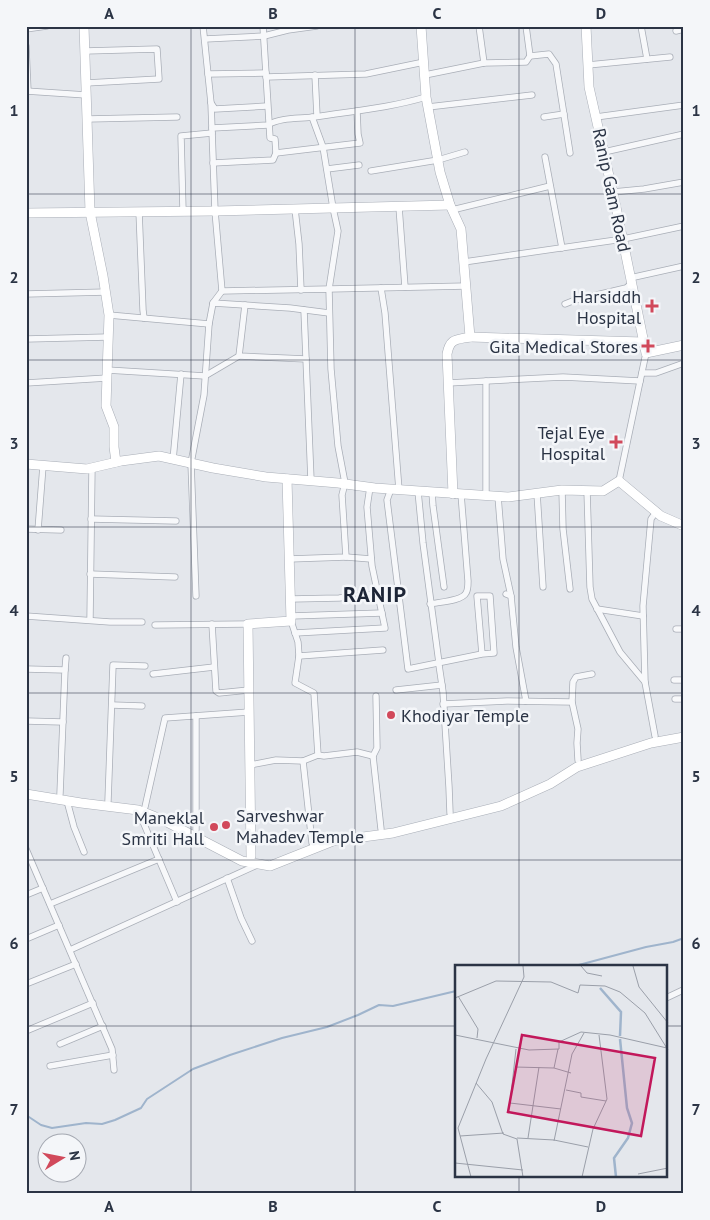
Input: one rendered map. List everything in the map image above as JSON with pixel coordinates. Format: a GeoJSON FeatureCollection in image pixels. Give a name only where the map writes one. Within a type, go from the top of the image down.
{"type":"FeatureCollection","features":[{"type":"Feature","properties":{"kind":"street"},"geometry":{"type":"LineString","coordinates":[[26,28],[47,26]]}},
{"type":"Feature","properties":{"kind":"street"},"geometry":{"type":"LineString","coordinates":[[84,26],[90,212],[109,315],[106,406],[114,427],[116,462]]}},
{"type":"Feature","properties":{"kind":"street"},"geometry":{"type":"LineString","coordinates":[[196,596],[191,463],[204,395],[209,324],[213,303],[222,292],[215,211],[211,103],[204,26]]}},
{"type":"Feature","properties":{"kind":"street"},"geometry":{"type":"LineString","coordinates":[[213,163],[273,160],[276,153],[275,139],[270,138],[268,125],[263,26]]}},
{"type":"Feature","properties":{"kind":"street"},"geometry":{"type":"LineString","coordinates":[[205,39],[264,36],[317,26]]}},
{"type":"Feature","properties":{"kind":"street"},"geometry":{"type":"LineString","coordinates":[[422,26],[427,102],[440,172],[451,208],[461,229],[470,337]]}},
{"type":"Feature","properties":{"kind":"street"},"geometry":{"type":"LineString","coordinates":[[479,26],[484,63]]}},
{"type":"Feature","properties":{"kind":"street"},"geometry":{"type":"LineString","coordinates":[[425,75],[484,63],[526,62],[530,56],[526,26]]}},
{"type":"Feature","properties":{"kind":"street","name":"Ranip Gam Road"},"geometry":{"type":"LineString","coordinates":[[586,26],[590,87],[646,353]]}},
{"type":"Feature","properties":{"kind":"street"},"geometry":{"type":"LineString","coordinates":[[641,26],[647,60]]}},
{"type":"Feature","properties":{"kind":"street"},"geometry":{"type":"LineString","coordinates":[[26,46],[27,91],[86,95]]}},
{"type":"Feature","properties":{"kind":"street"},"geometry":{"type":"LineString","coordinates":[[85,51],[157,49],[159,79],[86,82]]}},
{"type":"Feature","properties":{"kind":"street"},"geometry":{"type":"LineString","coordinates":[[530,56],[549,54],[556,64],[570,153]]}},
{"type":"Feature","properties":{"kind":"street"},"geometry":{"type":"LineString","coordinates":[[588,65],[670,57]]}},
{"type":"Feature","properties":{"kind":"street"},"geometry":{"type":"LineString","coordinates":[[208,74],[366,74],[424,62]]}},
{"type":"Feature","properties":{"kind":"street"},"geometry":{"type":"LineString","coordinates":[[315,75],[314,117],[323,147],[338,231],[329,289],[329,313],[331,369],[338,446],[345,484],[342,494],[346,558]]}},
{"type":"Feature","properties":{"kind":"street"},"geometry":{"type":"LineString","coordinates":[[183,211],[181,136],[212,130],[268,125],[273,122],[401,104],[532,96]]}},
{"type":"Feature","properties":{"kind":"street"},"geometry":{"type":"LineString","coordinates":[[211,103],[215,109],[268,106]]}},
{"type":"Feature","properties":{"kind":"street"},"geometry":{"type":"LineString","coordinates":[[596,117],[684,105]]}},
{"type":"Feature","properties":{"kind":"street"},"geometry":{"type":"LineString","coordinates":[[276,153],[360,143],[357,111]]}},
{"type":"Feature","properties":{"kind":"street"},"geometry":{"type":"LineString","coordinates":[[544,117],[564,114]]}},
{"type":"Feature","properties":{"kind":"street"},"geometry":{"type":"LineString","coordinates":[[87,119],[177,118]]}},
{"type":"Feature","properties":{"kind":"street"},"geometry":{"type":"LineString","coordinates":[[604,152],[684,134]]}},
{"type":"Feature","properties":{"kind":"street"},"geometry":{"type":"LineString","coordinates":[[371,171],[438,160],[465,152]]}},
{"type":"Feature","properties":{"kind":"street"},"geometry":{"type":"LineString","coordinates":[[545,157],[562,248]]}},
{"type":"Feature","properties":{"kind":"street"},"geometry":{"type":"LineString","coordinates":[[326,169],[360,164]]}},
{"type":"Feature","properties":{"kind":"street"},"geometry":{"type":"LineString","coordinates":[[613,192],[684,182]]}},
{"type":"Feature","properties":{"kind":"street"},"geometry":{"type":"LineString","coordinates":[[26,213],[215,211],[399,206],[451,208],[550,186]]}},
{"type":"Feature","properties":{"kind":"street"},"geometry":{"type":"LineString","coordinates":[[399,206],[405,287]]}},
{"type":"Feature","properties":{"kind":"street"},"geometry":{"type":"LineString","coordinates":[[295,209],[301,290]]}},
{"type":"Feature","properties":{"kind":"street"},"geometry":{"type":"LineString","coordinates":[[140,211],[144,318]]}},
{"type":"Feature","properties":{"kind":"street"},"geometry":{"type":"LineString","coordinates":[[464,262],[622,239],[684,226]]}},
{"type":"Feature","properties":{"kind":"street"},"geometry":{"type":"LineString","coordinates":[[565,304],[626,288],[631,280],[684,266]]}},
{"type":"Feature","properties":{"kind":"street"},"geometry":{"type":"LineString","coordinates":[[222,292],[466,286]]}},
{"type":"Feature","properties":{"kind":"street"},"geometry":{"type":"LineString","coordinates":[[381,288],[385,313],[395,490],[387,500],[408,668],[494,653],[490,596],[477,596],[482,654]]}},
{"type":"Feature","properties":{"kind":"street"},"geometry":{"type":"LineString","coordinates":[[26,294],[106,292]]}},
{"type":"Feature","properties":{"kind":"street"},"geometry":{"type":"LineString","coordinates":[[213,303],[329,313]]}},
{"type":"Feature","properties":{"kind":"street"},"geometry":{"type":"LineString","coordinates":[[238,356],[245,305]]}},
{"type":"Feature","properties":{"kind":"street"},"geometry":{"type":"LineString","coordinates":[[304,310],[311,480]]}},
{"type":"Feature","properties":{"kind":"street"},"geometry":{"type":"LineString","coordinates":[[109,315],[209,324]]}},
{"type":"Feature","properties":{"kind":"street"},"geometry":{"type":"LineString","coordinates":[[26,339],[108,337]]}},
{"type":"Feature","properties":{"kind":"street"},"geometry":{"type":"LineString","coordinates":[[430,604],[460,599],[467,592],[468,581],[457,494],[448,383],[447,354],[449,345],[454,340],[470,337],[644,342]]}},
{"type":"Feature","properties":{"kind":"street"},"geometry":{"type":"LineString","coordinates":[[26,464],[87,469],[116,462],[159,456],[266,477],[311,480],[395,490],[508,497],[562,490],[603,490],[619,481],[646,353],[684,345]]}},
{"type":"Feature","properties":{"kind":"street"},"geometry":{"type":"LineString","coordinates":[[26,382],[107,374],[181,374],[205,376],[238,356],[306,359]]}},
{"type":"Feature","properties":{"kind":"street"},"geometry":{"type":"LineString","coordinates":[[642,373],[656,373],[684,362]]}},
{"type":"Feature","properties":{"kind":"street"},"geometry":{"type":"LineString","coordinates":[[173,460],[181,374]]}},
{"type":"Feature","properties":{"kind":"street"},"geometry":{"type":"LineString","coordinates":[[448,383],[563,377],[640,381]]}},
{"type":"Feature","properties":{"kind":"street"},"geometry":{"type":"LineString","coordinates":[[486,381],[486,495]]}},
{"type":"Feature","properties":{"kind":"street"},"geometry":{"type":"LineString","coordinates":[[38,530],[43,466]]}},
{"type":"Feature","properties":{"kind":"street"},"geometry":{"type":"LineString","coordinates":[[90,620],[92,468]]}},
{"type":"Feature","properties":{"kind":"street"},"geometry":{"type":"LineString","coordinates":[[287,479],[291,619],[298,642],[299,656],[295,683],[314,693],[318,755]]}},
{"type":"Feature","properties":{"kind":"street"},"geometry":{"type":"LineString","coordinates":[[619,481],[661,516],[684,526]]}},
{"type":"Feature","properties":{"kind":"street"},"geometry":{"type":"LineString","coordinates":[[295,633],[385,628],[371,559],[367,506],[370,487]]}},
{"type":"Feature","properties":{"kind":"street"},"geometry":{"type":"LineString","coordinates":[[562,490],[563,529],[570,589]]}},
{"type":"Feature","properties":{"kind":"street"},"geometry":{"type":"LineString","coordinates":[[587,490],[592,599],[620,652],[645,682]]}},
{"type":"Feature","properties":{"kind":"street"},"geometry":{"type":"LineString","coordinates":[[418,491],[430,604],[442,685],[450,813]]}},
{"type":"Feature","properties":{"kind":"street"},"geometry":{"type":"LineString","coordinates":[[432,492],[444,587]]}},
{"type":"Feature","properties":{"kind":"street"},"geometry":{"type":"LineString","coordinates":[[537,493],[543,588]]}},
{"type":"Feature","properties":{"kind":"street"},"geometry":{"type":"LineString","coordinates":[[498,496],[508,595],[526,701]]}},
{"type":"Feature","properties":{"kind":"street"},"geometry":{"type":"LineString","coordinates":[[655,736],[645,682],[643,616],[651,519],[656,512]]}},
{"type":"Feature","properties":{"kind":"street"},"geometry":{"type":"LineString","coordinates":[[91,519],[176,521]]}},
{"type":"Feature","properties":{"kind":"street"},"geometry":{"type":"LineString","coordinates":[[26,529],[61,530]]}},
{"type":"Feature","properties":{"kind":"street"},"geometry":{"type":"LineString","coordinates":[[289,559],[371,559]]}},
{"type":"Feature","properties":{"kind":"street"},"geometry":{"type":"LineString","coordinates":[[90,574],[176,577]]}},
{"type":"Feature","properties":{"kind":"street"},"geometry":{"type":"LineString","coordinates":[[291,599],[339,598],[378,594]]}},
{"type":"Feature","properties":{"kind":"street"},"geometry":{"type":"LineString","coordinates":[[597,609],[643,616]]}},
{"type":"Feature","properties":{"kind":"street"},"geometry":{"type":"LineString","coordinates":[[155,625],[248,624],[382,613]]}},
{"type":"Feature","properties":{"kind":"street"},"geometry":{"type":"LineString","coordinates":[[26,616],[142,622]]}},
{"type":"Feature","properties":{"kind":"street"},"geometry":{"type":"LineString","coordinates":[[212,624],[216,691],[219,693],[249,690]]}},
{"type":"Feature","properties":{"kind":"street"},"geometry":{"type":"LineString","coordinates":[[248,624],[252,856]]}},
{"type":"Feature","properties":{"kind":"street"},"geometry":{"type":"LineString","coordinates":[[676,629],[684,629]]}},
{"type":"Feature","properties":{"kind":"street"},"geometry":{"type":"LineString","coordinates":[[299,656],[382,650]]}},
{"type":"Feature","properties":{"kind":"street"},"geometry":{"type":"LineString","coordinates":[[66,658],[63,722],[63,797],[84,852]]}},
{"type":"Feature","properties":{"kind":"street"},"geometry":{"type":"LineString","coordinates":[[108,801],[113,665],[144,666]]}},
{"type":"Feature","properties":{"kind":"street"},"geometry":{"type":"LineString","coordinates":[[153,674],[214,667]]}},
{"type":"Feature","properties":{"kind":"street"},"geometry":{"type":"LineString","coordinates":[[26,669],[65,670]]}},
{"type":"Feature","properties":{"kind":"street"},"geometry":{"type":"LineString","coordinates":[[578,760],[578,729],[572,702],[573,682],[576,677],[592,674]]}},
{"type":"Feature","properties":{"kind":"street"},"geometry":{"type":"LineString","coordinates":[[674,680],[684,680]]}},
{"type":"Feature","properties":{"kind":"street"},"geometry":{"type":"LineString","coordinates":[[396,690],[442,685]]}},
{"type":"Feature","properties":{"kind":"street"},"geometry":{"type":"LineString","coordinates":[[376,696],[377,748],[373,756],[382,829]]}},
{"type":"Feature","properties":{"kind":"street"},"geometry":{"type":"LineString","coordinates":[[675,699],[684,699]]}},
{"type":"Feature","properties":{"kind":"street"},"geometry":{"type":"LineString","coordinates":[[443,704],[503,701],[572,702]]}},
{"type":"Feature","properties":{"kind":"street"},"geometry":{"type":"LineString","coordinates":[[112,705],[142,706]]}},
{"type":"Feature","properties":{"kind":"street"},"geometry":{"type":"LineString","coordinates":[[142,809],[165,718],[249,712]]}},
{"type":"Feature","properties":{"kind":"street"},"geometry":{"type":"LineString","coordinates":[[196,716],[196,830]]}},
{"type":"Feature","properties":{"kind":"street"},"geometry":{"type":"LineString","coordinates":[[26,721],[63,722]]}},
{"type":"Feature","properties":{"kind":"street"},"geometry":{"type":"LineString","coordinates":[[26,788],[63,797],[166,814],[244,855],[270,859],[332,835],[392,827],[499,801],[547,779],[574,761],[655,736],[684,731]]}},
{"type":"Feature","properties":{"kind":"street"},"geometry":{"type":"LineString","coordinates":[[142,809],[242,861],[270,866],[333,841],[393,833],[500,806],[550,784],[577,767],[650,743],[684,737]]}},
{"type":"Feature","properties":{"kind":"street"},"geometry":{"type":"LineString","coordinates":[[250,764],[276,760],[303,760],[318,755],[357,752],[373,756]]}},
{"type":"Feature","properties":{"kind":"street"},"geometry":{"type":"LineString","coordinates":[[303,760],[312,843]]}},
{"type":"Feature","properties":{"kind":"street"},"geometry":{"type":"LineString","coordinates":[[26,794],[140,804],[159,859],[177,902]]}},
{"type":"Feature","properties":{"kind":"street"},"geometry":{"type":"LineString","coordinates":[[26,849],[103,1026],[112,1049],[114,1070]]}},
{"type":"Feature","properties":{"kind":"street"},"geometry":{"type":"LineString","coordinates":[[50,904],[159,859]]}},
{"type":"Feature","properties":{"kind":"street"},"geometry":{"type":"LineString","coordinates":[[70,950],[260,864]]}},
{"type":"Feature","properties":{"kind":"street"},"geometry":{"type":"LineString","coordinates":[[227,878],[241,918],[252,941]]}},
{"type":"Feature","properties":{"kind":"street"},"geometry":{"type":"LineString","coordinates":[[26,895],[43,888]]}},
{"type":"Feature","properties":{"kind":"street"},"geometry":{"type":"LineString","coordinates":[[26,939],[59,925]]}},
{"type":"Feature","properties":{"kind":"street"},"geometry":{"type":"LineString","coordinates":[[26,984],[76,964]]}},
{"type":"Feature","properties":{"kind":"street"},"geometry":{"type":"LineString","coordinates":[[668,997],[684,991]]}},
{"type":"Feature","properties":{"kind":"street"},"geometry":{"type":"LineString","coordinates":[[26,1031],[93,1003]]}},
{"type":"Feature","properties":{"kind":"street"},"geometry":{"type":"LineString","coordinates":[[60,1044],[103,1026]]}},
{"type":"Feature","properties":{"kind":"street"},"geometry":{"type":"LineString","coordinates":[[50,1066],[113,1055]]}},
{"type":"Feature","properties":{"kind":"waterway"},"geometry":{"type":"LineString","coordinates":[[579,965],[684,938]]}},
{"type":"Feature","properties":{"kind":"waterway"},"geometry":{"type":"LineString","coordinates":[[26,1115],[41,1125],[52,1128],[86,1123],[102,1124],[141,1108],[147,1099],[193,1069],[230,1055],[282,1038],[327,1027],[379,1005],[393,1006],[455,991]]}},
{"type":"Feature","properties":{"kind":"place","name":"Harsiddh Hospital"},"geometry":{"type":"Point","coordinates":[652,306]}},
{"type":"Feature","properties":{"kind":"place","name":"Gita Medical Stores"},"geometry":{"type":"Point","coordinates":[648,346]}},
{"type":"Feature","properties":{"kind":"place","name":"Tejal Eye Hospital"},"geometry":{"type":"Point","coordinates":[616,442]}},
{"type":"Feature","properties":{"kind":"place","name":"Khodiyar Temple"},"geometry":{"type":"Point","coordinates":[391,715]}},
{"type":"Feature","properties":{"kind":"place","name":"Sarveshwar Mahadev Temple"},"geometry":{"type":"Point","coordinates":[226,825]}},
{"type":"Feature","properties":{"kind":"place","name":"Maneklal Smriti Hall"},"geometry":{"type":"Point","coordinates":[214,827]}},
{"type":"Feature","properties":{"kind":"district","name":"RANIP"},"geometry":{"type":"Point","coordinates":[375,594]}}]}
